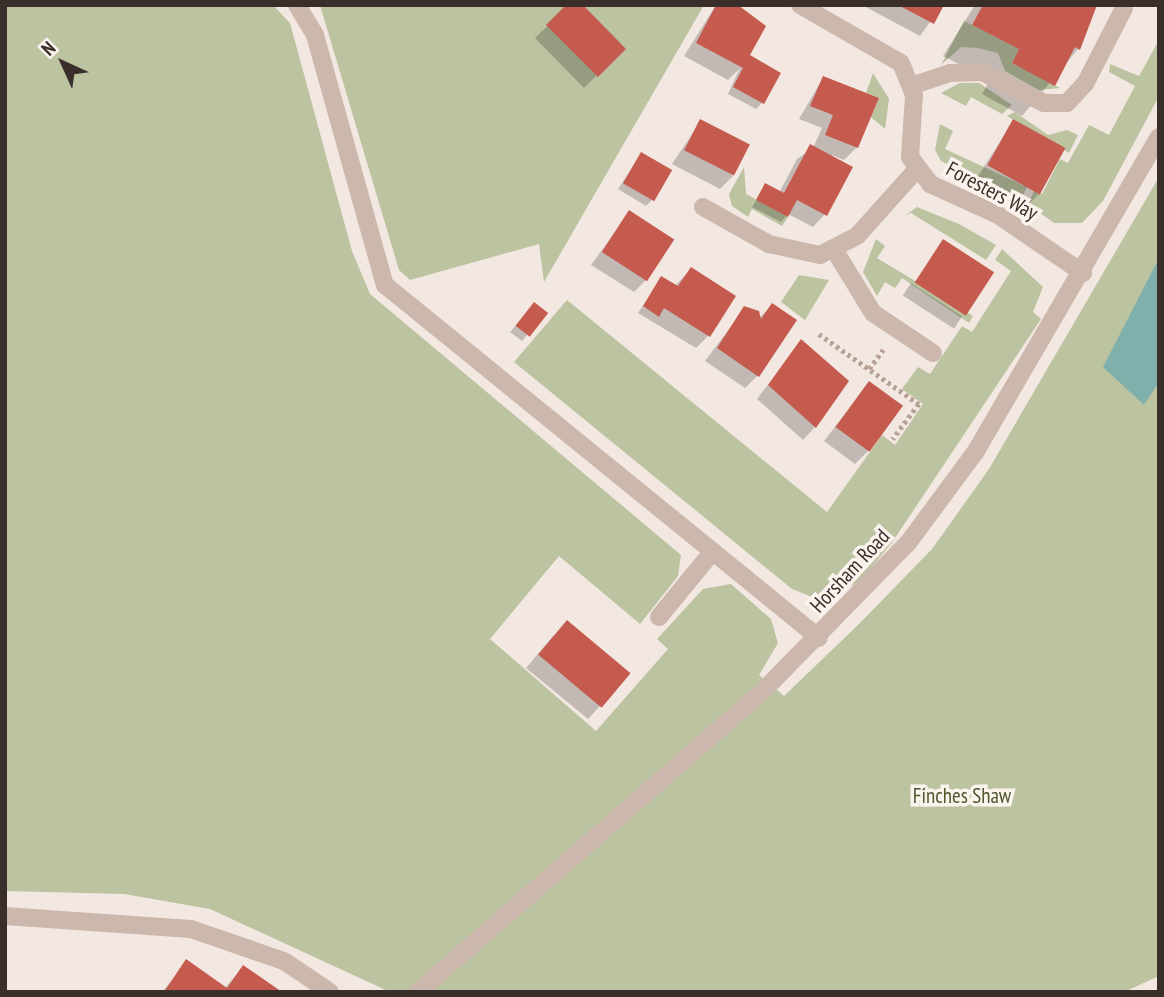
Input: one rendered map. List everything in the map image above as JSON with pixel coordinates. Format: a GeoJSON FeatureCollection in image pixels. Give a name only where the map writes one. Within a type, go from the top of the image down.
{"type":"FeatureCollection","features":[{"type":"Feature","properties":{"kind":"street"},"geometry":{"type":"LineString","coordinates":[[297,5],[315,35],[385,285],[819,638]]}},
{"type":"Feature","properties":{"kind":"street"},"geometry":{"type":"LineString","coordinates":[[800,5],[886,51],[911,86],[950,73],[982,72],[1044,103],[1066,103],[1085,84],[1124,8]]}},
{"type":"Feature","properties":{"kind":"street","name":"Foresters Way"},"geometry":{"type":"LineString","coordinates":[[911,86],[908,140],[916,170],[930,184],[998,215],[1083,273]]}},
{"type":"Feature","properties":{"kind":"street","name":"Horsham Road"},"geometry":{"type":"LineString","coordinates":[[418,992],[622,820],[819,638],[935,512],[1083,273],[1159,137]]}},
{"type":"Feature","properties":{"kind":"street","name":"Foresters Way"},"geometry":{"type":"LineString","coordinates":[[835,251],[857,236],[916,170]]}},
{"type":"Feature","properties":{"kind":"street"},"geometry":{"type":"LineString","coordinates":[[703,207],[787,251],[835,251],[863,303],[933,353]]}},
{"type":"Feature","properties":{"kind":"street"},"geometry":{"type":"LineString","coordinates":[[659,617],[713,551]]}},
{"type":"Feature","properties":{"kind":"street"},"geometry":{"type":"LineString","coordinates":[[5,916],[191,929],[284,961],[330,992]]}},
{"type":"Feature","properties":{"kind":"path"},"geometry":{"type":"LineString","coordinates":[[819,334],[919,404],[893,439]]}},
{"type":"Feature","properties":{"kind":"green space","name":"Finches Shaw"},"geometry":{"type":"Polygon","coordinates":[[[5,5],[273,5],[290,23],[352,251],[370,294],[681,555],[678,576],[640,624],[559,556],[490,639],[596,731],[668,649],[657,639],[703,589],[731,584],[771,619],[778,643],[759,675],[784,696],[860,623],[932,549],[989,469],[1159,177],[1159,976],[1124,992],[390,992],[210,909],[124,894],[5,891],[5,5]]]}},
{"type":"Feature","properties":{"kind":"green space"},"geometry":{"type":"Polygon","coordinates":[[[320,5],[704,5],[544,282],[539,244],[410,280],[399,270],[320,5]]]}},
{"type":"Feature","properties":{"kind":"green space"},"geometry":{"type":"Polygon","coordinates":[[[964,21],[1019,49],[1012,63],[1060,88],[1039,90],[1005,71],[998,53],[978,48],[961,47],[941,65],[964,21]]]}},
{"type":"Feature","properties":{"kind":"green space"},"geometry":{"type":"Polygon","coordinates":[[[1159,40],[1159,96],[1103,201],[1082,223],[1054,223],[1028,204],[1034,191],[1042,194],[1060,159],[1068,163],[1089,125],[1109,135],[1135,86],[1109,72],[1110,64],[1139,76],[1159,40]]]}},
{"type":"Feature","properties":{"kind":"green space"},"geometry":{"type":"Polygon","coordinates":[[[873,73],[889,99],[885,129],[871,117],[879,98],[866,93],[873,73]]]}},
{"type":"Feature","properties":{"kind":"green space"},"geometry":{"type":"Polygon","coordinates":[[[960,83],[979,83],[1012,105],[1002,114],[971,97],[966,106],[941,93],[960,83]]]}},
{"type":"Feature","properties":{"kind":"green space"},"geometry":{"type":"Polygon","coordinates":[[[1015,112],[1048,135],[1067,130],[1078,135],[1069,153],[1007,116],[1015,112]]]}},
{"type":"Feature","properties":{"kind":"green space"},"geometry":{"type":"Polygon","coordinates":[[[940,124],[953,131],[945,149],[1027,187],[1021,199],[941,161],[935,150],[940,124]]]}},
{"type":"Feature","properties":{"kind":"green space"},"geometry":{"type":"Polygon","coordinates":[[[744,167],[746,194],[788,217],[782,226],[752,209],[748,217],[732,206],[729,194],[744,167]]]}},
{"type":"Feature","properties":{"kind":"green space"},"geometry":{"type":"Polygon","coordinates":[[[917,207],[959,224],[996,245],[986,260],[911,213],[905,216],[917,207]]]}},
{"type":"Feature","properties":{"kind":"green space"},"geometry":{"type":"Polygon","coordinates":[[[876,239],[885,246],[877,258],[973,316],[969,323],[902,278],[895,288],[885,282],[877,296],[863,272],[876,239]]]}},
{"type":"Feature","properties":{"kind":"green space"},"geometry":{"type":"Polygon","coordinates":[[[1002,249],[1043,287],[1033,312],[1041,319],[891,544],[860,581],[837,594],[812,597],[792,589],[514,362],[567,300],[827,512],[882,435],[895,445],[923,404],[902,389],[918,367],[930,374],[962,326],[972,332],[1011,271],[995,260],[1002,249]]]}},
{"type":"Feature","properties":{"kind":"green space"},"geometry":{"type":"Polygon","coordinates":[[[799,275],[829,280],[805,320],[781,302],[799,275]]]}},
{"type":"Feature","properties":{"kind":"water"},"geometry":{"type":"Polygon","coordinates":[[[1159,258],[1159,382],[1144,405],[1103,367],[1159,258]]]}},
{"type":"Feature","properties":{"kind":"building"},"geometry":{"type":"Polygon","coordinates":[[[566,5],[583,5],[626,49],[598,77],[546,25],[566,5]]]}},
{"type":"Feature","properties":{"kind":"building"},"geometry":{"type":"Polygon","coordinates":[[[716,5],[738,5],[766,26],[750,55],[781,73],[764,104],[733,87],[743,68],[696,43],[716,5]]]}},
{"type":"Feature","properties":{"kind":"building"},"geometry":{"type":"Polygon","coordinates":[[[898,5],[944,5],[934,24],[898,5]]]}},
{"type":"Feature","properties":{"kind":"building"},"geometry":{"type":"Polygon","coordinates":[[[983,5],[1097,5],[1080,50],[1075,47],[1055,86],[1012,63],[1019,49],[972,25],[983,5]]]}},
{"type":"Feature","properties":{"kind":"building"},"geometry":{"type":"Polygon","coordinates":[[[823,76],[879,98],[858,148],[825,135],[833,115],[810,106],[823,76]]]}},
{"type":"Feature","properties":{"kind":"building"},"geometry":{"type":"Polygon","coordinates":[[[700,119],[750,144],[734,176],[684,150],[700,119]]]}},
{"type":"Feature","properties":{"kind":"building"},"geometry":{"type":"Polygon","coordinates":[[[1013,119],[1065,148],[1040,194],[987,165],[1013,119]]]}},
{"type":"Feature","properties":{"kind":"building"},"geometry":{"type":"Polygon","coordinates":[[[810,144],[853,167],[827,216],[797,200],[788,217],[756,200],[765,183],[784,193],[810,144]]]}},
{"type":"Feature","properties":{"kind":"building"},"geometry":{"type":"Polygon","coordinates":[[[641,152],[672,170],[654,201],[623,183],[641,152]]]}},
{"type":"Feature","properties":{"kind":"building"},"geometry":{"type":"Polygon","coordinates":[[[629,210],[674,239],[647,281],[602,252],[629,210]]]}},
{"type":"Feature","properties":{"kind":"building"},"geometry":{"type":"Polygon","coordinates":[[[943,239],[994,272],[966,316],[915,283],[943,239]]]}},
{"type":"Feature","properties":{"kind":"building"},"geometry":{"type":"Polygon","coordinates":[[[691,267],[736,296],[710,337],[664,308],[659,317],[643,306],[661,276],[678,286],[691,267]]]}},
{"type":"Feature","properties":{"kind":"building"},"geometry":{"type":"Polygon","coordinates":[[[534,302],[548,313],[530,337],[516,326],[534,302]]]}},
{"type":"Feature","properties":{"kind":"building"},"geometry":{"type":"Polygon","coordinates":[[[772,303],[797,320],[759,377],[717,348],[744,306],[759,311],[761,319],[772,303]]]}},
{"type":"Feature","properties":{"kind":"building"},"geometry":{"type":"Polygon","coordinates":[[[801,339],[849,381],[816,428],[768,385],[801,339]]]}},
{"type":"Feature","properties":{"kind":"building"},"geometry":{"type":"Polygon","coordinates":[[[869,381],[903,406],[869,452],[835,427],[869,381]]]}},
{"type":"Feature","properties":{"kind":"building"},"geometry":{"type":"Polygon","coordinates":[[[567,620],[631,673],[602,708],[538,654],[567,620]]]}},
{"type":"Feature","properties":{"kind":"building"},"geometry":{"type":"Polygon","coordinates":[[[186,959],[227,988],[243,965],[282,992],[164,992],[186,959]]]}}]}
